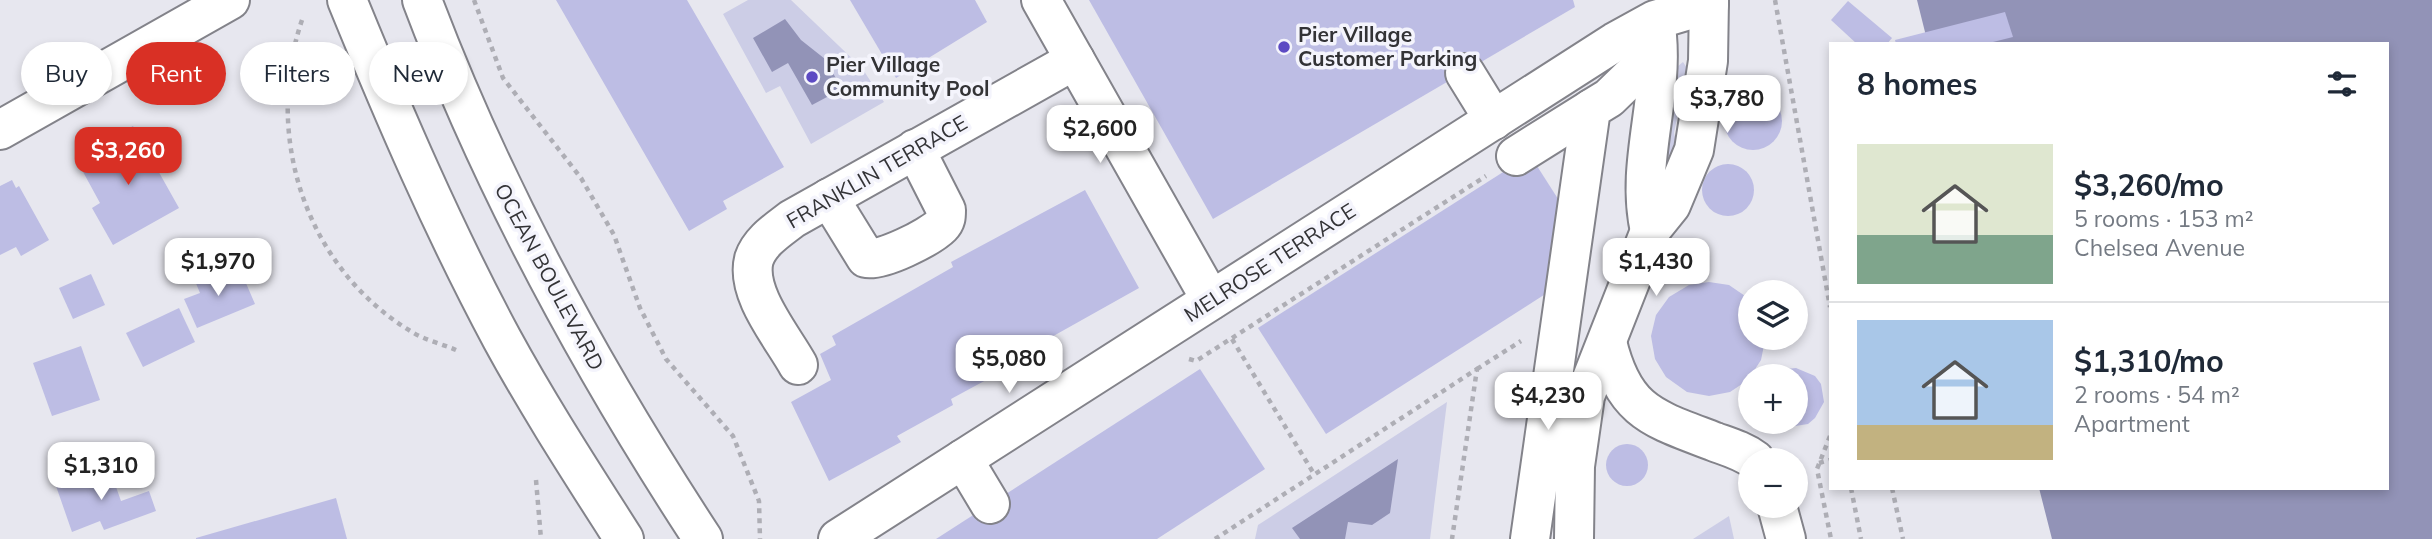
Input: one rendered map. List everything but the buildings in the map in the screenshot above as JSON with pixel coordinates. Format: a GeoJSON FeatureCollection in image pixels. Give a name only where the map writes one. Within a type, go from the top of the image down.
{"type":"FeatureCollection","features":[{"type":"Feature","properties":{"kind":"street"},"geometry":{"type":"LineString","coordinates":[[0,130],[230,0]]}},
{"type":"Feature","properties":{"kind":"street"},"geometry":{"type":"LineString","coordinates":[[347,0],[393,111],[503,341],[624,539]]}},
{"type":"Feature","properties":{"kind":"street","name":"OCEAN BOULEVARD"},"geometry":{"type":"LineString","coordinates":[[422,0],[469,117],[552,290],[643,448],[703,539]]}},
{"type":"Feature","properties":{"kind":"street"},"geometry":{"type":"LineString","coordinates":[[1041,0],[1211,300]]}},
{"type":"Feature","properties":{"kind":"street"},"geometry":{"type":"LineString","coordinates":[[1574,539],[1579,422],[1589,380],[1607,342],[1650,232],[1671,205],[1694,150],[1708,61],[1709,2]]}},
{"type":"Feature","properties":{"kind":"street","name":"MELROSE TERRACE"},"geometry":{"type":"LineString","coordinates":[[838,539],[1494,120],[1652,10],[1709,2]]}},
{"type":"Feature","properties":{"kind":"street"},"geometry":{"type":"LineString","coordinates":[[1650,232],[1644,205],[1646,163],[1658,76],[1652,10]]}},
{"type":"Feature","properties":{"kind":"street","name":"FRANKLIN TERRACE"},"geometry":{"type":"LineString","coordinates":[[797,365],[753,283],[754,258],[767,238],[792,219],[1075,60]]}},
{"type":"Feature","properties":{"kind":"street"},"geometry":{"type":"LineString","coordinates":[[1516,156],[1609,98],[1641,67]]}},
{"type":"Feature","properties":{"kind":"street"},"geometry":{"type":"LineString","coordinates":[[1465,73],[1494,120]]}},
{"type":"Feature","properties":{"kind":"street"},"geometry":{"type":"LineString","coordinates":[[1530,539],[1591,109]]}},
{"type":"Feature","properties":{"kind":"street"},"geometry":{"type":"LineString","coordinates":[[829,198],[866,258],[884,257],[940,227],[946,210],[915,149]]}},
{"type":"Feature","properties":{"kind":"street"},"geometry":{"type":"LineString","coordinates":[[1607,342],[1619,380],[1632,400],[1647,414],[1738,450]]}},
{"type":"Feature","properties":{"kind":"street"},"geometry":{"type":"LineString","coordinates":[[963,459],[990,503]]}},
{"type":"Feature","properties":{"kind":"street"},"geometry":{"type":"LineString","coordinates":[[1780,518],[1786,539]]}},
{"type":"Feature","properties":{"kind":"path"},"geometry":{"type":"LineString","coordinates":[[474,0],[503,78],[581,178],[614,235],[640,308],[666,359],[733,436],[759,501],[760,539]]}},
{"type":"Feature","properties":{"kind":"path"},"geometry":{"type":"LineString","coordinates":[[1775,0],[1829,301]]}},
{"type":"Feature","properties":{"kind":"path"},"geometry":{"type":"LineString","coordinates":[[302,20],[290,54],[286,115],[289,147],[299,194],[323,242],[345,275],[412,332],[456,350]]}},
{"type":"Feature","properties":{"kind":"path"},"geometry":{"type":"LineString","coordinates":[[1232,339],[1314,474]]}},
{"type":"Feature","properties":{"kind":"path"},"geometry":{"type":"LineString","coordinates":[[1215,539],[1476,369],[1452,539]]}},
{"type":"Feature","properties":{"kind":"path"},"geometry":{"type":"LineString","coordinates":[[1829,438],[1817,469],[1831,539]]}},
{"type":"Feature","properties":{"kind":"path"},"geometry":{"type":"LineString","coordinates":[[1819,463],[1829,460]]}},
{"type":"Feature","properties":{"kind":"path"},"geometry":{"type":"LineString","coordinates":[[536,480],[541,539]]}},
{"type":"Feature","properties":{"kind":"path"},"geometry":{"type":"LineString","coordinates":[[1850,490],[1861,539]]}},
{"type":"Feature","properties":{"kind":"path"},"geometry":{"type":"LineString","coordinates":[[1892,490],[1903,539]]}},
{"type":"Feature","properties":{"kind":"shaded area","name":"Pier Village Community Pool"},"geometry":{"type":"Polygon","coordinates":[[[748,0],[791,0],[862,68],[884,102],[811,144],[780,86],[766,93],[723,14],[748,0]]]}},
{"type":"Feature","properties":{"kind":"shaded area"},"geometry":{"type":"Polygon","coordinates":[[[1917,0],[2432,0],[2432,539],[2052,539],[2040,490],[2389,490],[2389,42],[1928,42],[1917,0]]]}},
{"type":"Feature","properties":{"kind":"shaded area"},"geometry":{"type":"Polygon","coordinates":[[[785,19],[801,40],[825,59],[842,89],[812,105],[788,63],[772,72],[753,38],[785,19]]]}},
{"type":"Feature","properties":{"kind":"shaded area"},"geometry":{"type":"Polygon","coordinates":[[[1683,62],[1687,68],[1674,133],[1680,158],[1661,187],[1677,67],[1683,62]]]}},
{"type":"Feature","properties":{"kind":"shaded area"},"geometry":{"type":"Polygon","coordinates":[[[1447,402],[1430,539],[1255,539],[1258,525],[1447,402]]]}},
{"type":"Feature","properties":{"kind":"shaded area"},"geometry":{"type":"Polygon","coordinates":[[[1398,459],[1390,513],[1372,525],[1348,522],[1345,539],[1300,539],[1292,528],[1398,459]]]}},
{"type":"Feature","properties":{"kind":"shaded area"},"geometry":{"type":"Polygon","coordinates":[[[1729,516],[1734,539],[1693,539],[1729,516]]]}},
{"type":"Feature","properties":{"kind":"place","name":"Pier Village Customer Parking"},"geometry":{"type":"Point","coordinates":[1284,47]}},
{"type":"Feature","properties":{"kind":"place","name":"Pier Village Community Pool"},"geometry":{"type":"Point","coordinates":[812,77]}}]}
